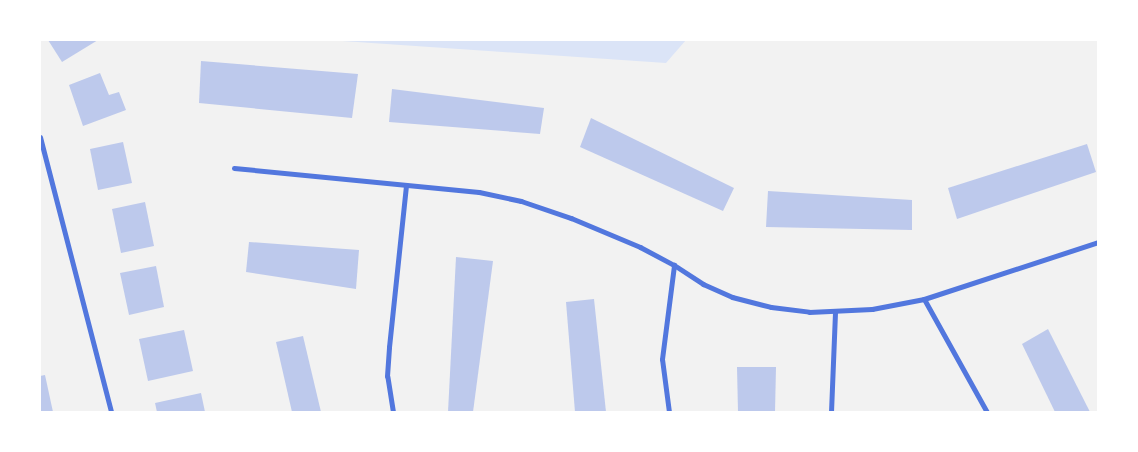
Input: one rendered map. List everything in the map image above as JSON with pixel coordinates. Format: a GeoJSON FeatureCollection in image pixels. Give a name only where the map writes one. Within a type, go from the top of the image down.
{"type":"FeatureCollection","features":[{"type":"Feature","properties":{"kind":"street"},"geometry":{"type":"LineString","coordinates":[[40,137],[111,412]]}},
{"type":"Feature","properties":{"kind":"street"},"geometry":{"type":"LineString","coordinates":[[234,168],[480,192],[521,201],[598,228],[674,265],[703,284],[732,297],[780,308],[810,312],[872,309],[924,299],[1098,242]]}},
{"type":"Feature","properties":{"kind":"street"},"geometry":{"type":"LineString","coordinates":[[393,412],[387,376],[406,185]]}},
{"type":"Feature","properties":{"kind":"street"},"geometry":{"type":"LineString","coordinates":[[669,412],[662,359],[674,265]]}},
{"type":"Feature","properties":{"kind":"street"},"geometry":{"type":"LineString","coordinates":[[924,299],[987,412]]}},
{"type":"Feature","properties":{"kind":"street"},"geometry":{"type":"LineString","coordinates":[[831,412],[835,312]]}},
{"type":"Feature","properties":{"kind":"shaded area"},"geometry":{"type":"Polygon","coordinates":[[[328,40],[686,40],[666,63],[328,40]]]}},
{"type":"Feature","properties":{"kind":"building"},"geometry":{"type":"Polygon","coordinates":[[[48,40],[98,40],[62,62],[48,40]]]}},
{"type":"Feature","properties":{"kind":"building"},"geometry":{"type":"Polygon","coordinates":[[[201,61],[358,74],[352,118],[199,103],[201,61]]]}},
{"type":"Feature","properties":{"kind":"building"},"geometry":{"type":"Polygon","coordinates":[[[100,73],[109,95],[119,92],[126,110],[83,126],[69,85],[100,73]]]}},
{"type":"Feature","properties":{"kind":"building"},"geometry":{"type":"Polygon","coordinates":[[[392,89],[544,108],[540,134],[389,122],[392,89]]]}},
{"type":"Feature","properties":{"kind":"building"},"geometry":{"type":"Polygon","coordinates":[[[591,118],[734,188],[723,211],[580,147],[591,118]]]}},
{"type":"Feature","properties":{"kind":"building"},"geometry":{"type":"Polygon","coordinates":[[[123,142],[132,183],[98,190],[90,149],[123,142]]]}},
{"type":"Feature","properties":{"kind":"building"},"geometry":{"type":"Polygon","coordinates":[[[1087,144],[1096,172],[957,219],[948,188],[1087,144]]]}},
{"type":"Feature","properties":{"kind":"building"},"geometry":{"type":"Polygon","coordinates":[[[768,191],[912,200],[912,230],[766,227],[768,191]]]}},
{"type":"Feature","properties":{"kind":"building"},"geometry":{"type":"Polygon","coordinates":[[[145,202],[154,246],[121,253],[112,209],[145,202]]]}},
{"type":"Feature","properties":{"kind":"building"},"geometry":{"type":"Polygon","coordinates":[[[249,242],[359,250],[356,289],[246,272],[249,242]]]}},
{"type":"Feature","properties":{"kind":"building"},"geometry":{"type":"Polygon","coordinates":[[[456,257],[493,261],[473,412],[448,412],[456,257]]]}},
{"type":"Feature","properties":{"kind":"building"},"geometry":{"type":"Polygon","coordinates":[[[156,266],[164,307],[129,315],[120,273],[156,266]]]}},
{"type":"Feature","properties":{"kind":"building"},"geometry":{"type":"Polygon","coordinates":[[[594,299],[606,412],[575,412],[566,302],[594,299]]]}},
{"type":"Feature","properties":{"kind":"building"},"geometry":{"type":"Polygon","coordinates":[[[1048,329],[1090,412],[1055,412],[1022,344],[1048,329]]]}},
{"type":"Feature","properties":{"kind":"building"},"geometry":{"type":"Polygon","coordinates":[[[184,330],[193,371],[148,381],[139,339],[184,330]]]}},
{"type":"Feature","properties":{"kind":"building"},"geometry":{"type":"Polygon","coordinates":[[[303,336],[321,412],[292,412],[276,342],[303,336]]]}},
{"type":"Feature","properties":{"kind":"building"},"geometry":{"type":"Polygon","coordinates":[[[737,367],[776,367],[775,412],[738,412],[737,367]]]}},
{"type":"Feature","properties":{"kind":"building"},"geometry":{"type":"Polygon","coordinates":[[[45,375],[53,412],[40,412],[40,376],[45,375]]]}},
{"type":"Feature","properties":{"kind":"building"},"geometry":{"type":"Polygon","coordinates":[[[201,393],[205,412],[157,412],[155,403],[201,393]]]}}]}
